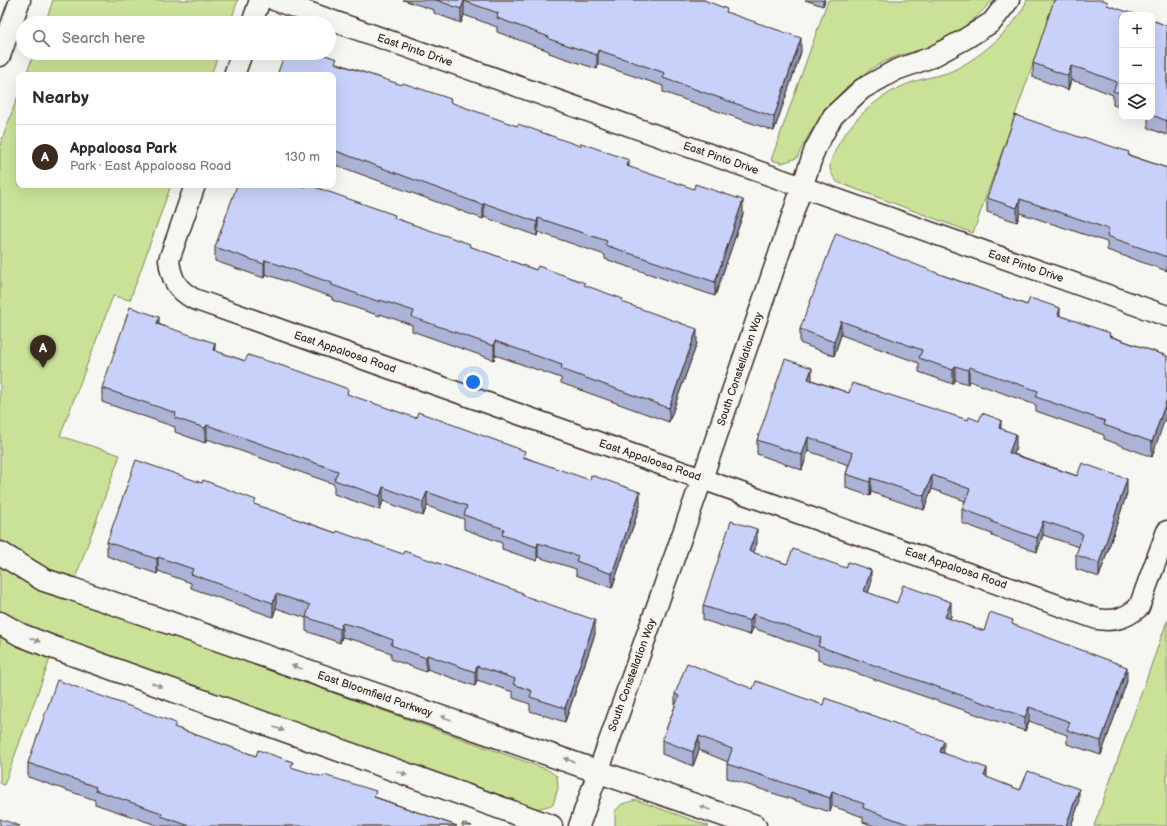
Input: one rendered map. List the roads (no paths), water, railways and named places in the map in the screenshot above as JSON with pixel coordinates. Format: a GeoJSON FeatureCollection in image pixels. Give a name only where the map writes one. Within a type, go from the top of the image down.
{"type":"FeatureCollection","features":[{"type":"Feature","properties":{"kind":"street"},"geometry":{"type":"LineString","coordinates":[[0,56],[20,0]]}},
{"type":"Feature","properties":{"kind":"street"},"geometry":{"type":"LineString","coordinates":[[254,16],[260,0]]}},
{"type":"Feature","properties":{"kind":"street","name":"East Pinto Drive"},"geometry":{"type":"LineString","coordinates":[[274,0],[319,16]]}},
{"type":"Feature","properties":{"kind":"street","name":"South Constellation Way"},"geometry":{"type":"LineString","coordinates":[[579,826],[702,479],[802,187],[816,149],[833,116],[862,89],[896,70],[932,57],[992,22],[1009,0]]}},
{"type":"Feature","properties":{"kind":"street","name":"East Pinto Drive"},"geometry":{"type":"LineString","coordinates":[[336,22],[1167,316]]}},
{"type":"Feature","properties":{"kind":"street"},"geometry":{"type":"LineString","coordinates":[[235,72],[239,60]]}},
{"type":"Feature","properties":{"kind":"street","name":"East Appaloosa Road"},"geometry":{"type":"LineString","coordinates":[[195,188],[169,260],[170,272],[175,284],[183,293],[194,299],[1097,619],[1109,621],[1120,619],[1130,614],[1142,601],[1167,531]]}},
{"type":"Feature","properties":{"kind":"street","name":"East Bloomfield Parkway"},"geometry":{"type":"LineString","coordinates":[[0,553],[17,565],[58,584],[598,770],[755,826]]}},
{"type":"Feature","properties":{"kind":"street"},"geometry":{"type":"LineString","coordinates":[[0,623],[21,635],[52,647],[551,826]]}},
{"type":"Feature","properties":{"kind":"place","name":"Appaloosa Park"},"geometry":{"type":"Point","coordinates":[43,368]}}]}
